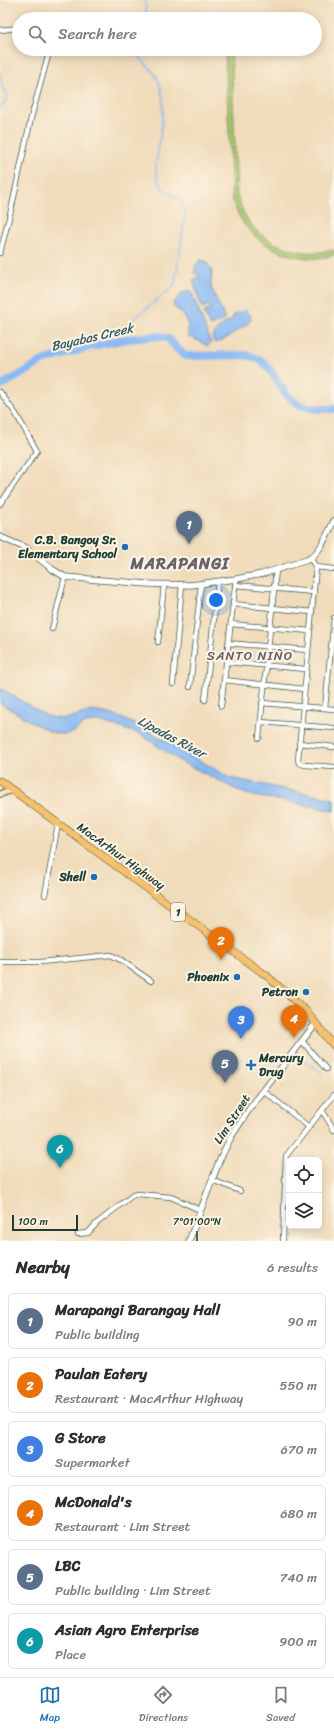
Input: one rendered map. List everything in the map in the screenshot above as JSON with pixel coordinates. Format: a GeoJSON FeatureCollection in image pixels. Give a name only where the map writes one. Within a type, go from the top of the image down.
{"type":"FeatureCollection","features":[{"type":"Feature","properties":{"kind":"highway","name":"MacArthur Highway"},"geometry":{"type":"LineString","coordinates":[[0,781],[267,976],[295,1000],[316,1023],[332,1037],[334,1046]]}},
{"type":"Feature","properties":{"kind":"main road"},"geometry":{"type":"LineString","coordinates":[[0,794],[11,790]]}},
{"type":"Feature","properties":{"kind":"street"},"geometry":{"type":"LineString","coordinates":[[0,30],[12,29]]}},
{"type":"Feature","properties":{"kind":"street"},"geometry":{"type":"LineString","coordinates":[[0,253],[31,118],[48,56]]}},
{"type":"Feature","properties":{"kind":"street"},"geometry":{"type":"LineString","coordinates":[[0,504],[37,450],[2,394]]}},
{"type":"Feature","properties":{"kind":"street"},"geometry":{"type":"LineString","coordinates":[[235,582],[310,558],[318,550],[334,521]]}},
{"type":"Feature","properties":{"kind":"street"},"geometry":{"type":"LineString","coordinates":[[0,537],[26,548],[52,569],[65,577],[164,585],[201,584],[218,581],[235,582],[314,592]]}},
{"type":"Feature","properties":{"kind":"street"},"geometry":{"type":"LineString","coordinates":[[310,558],[316,567],[297,756],[299,763],[304,765],[334,767]]}},
{"type":"Feature","properties":{"kind":"street"},"geometry":{"type":"LineString","coordinates":[[316,567],[334,569]]}},
{"type":"Feature","properties":{"kind":"street"},"geometry":{"type":"LineString","coordinates":[[259,738],[276,570]]}},
{"type":"Feature","properties":{"kind":"street"},"geometry":{"type":"LineString","coordinates":[[52,629],[65,577]]}},
{"type":"Feature","properties":{"kind":"street"},"geometry":{"type":"LineString","coordinates":[[205,700],[218,581]]}},
{"type":"Feature","properties":{"kind":"street"},"geometry":{"type":"LineString","coordinates":[[221,706],[235,582]]}},
{"type":"Feature","properties":{"kind":"street"},"geometry":{"type":"LineString","coordinates":[[190,687],[201,584]]}},
{"type":"Feature","properties":{"kind":"street"},"geometry":{"type":"LineString","coordinates":[[158,642],[164,585]]}},
{"type":"Feature","properties":{"kind":"street"},"geometry":{"type":"LineString","coordinates":[[172,684],[182,585]]}},
{"type":"Feature","properties":{"kind":"street"},"geometry":{"type":"LineString","coordinates":[[233,604],[312,612]]}},
{"type":"Feature","properties":{"kind":"street"},"geometry":{"type":"LineString","coordinates":[[325,708],[334,618]]}},
{"type":"Feature","properties":{"kind":"street"},"geometry":{"type":"LineString","coordinates":[[231,624],[310,631]]}},
{"type":"Feature","properties":{"kind":"street"},"geometry":{"type":"LineString","coordinates":[[228,643],[308,650]]}},
{"type":"Feature","properties":{"kind":"street"},"geometry":{"type":"LineString","coordinates":[[226,662],[306,669]]}},
{"type":"Feature","properties":{"kind":"street"},"geometry":{"type":"LineString","coordinates":[[224,680],[304,689]]}},
{"type":"Feature","properties":{"kind":"street"},"geometry":{"type":"LineString","coordinates":[[262,703],[334,709]]}},
{"type":"Feature","properties":{"kind":"street"},"geometry":{"type":"LineString","coordinates":[[261,722],[334,728]]}},
{"type":"Feature","properties":{"kind":"street"},"geometry":{"type":"LineString","coordinates":[[299,743],[334,746]]}},
{"type":"Feature","properties":{"kind":"street"},"geometry":{"type":"LineString","coordinates":[[45,895],[58,824]]}},
{"type":"Feature","properties":{"kind":"street"},"geometry":{"type":"LineString","coordinates":[[0,962],[40,962],[111,955],[121,960],[151,981]]}},
{"type":"Feature","properties":{"kind":"street","name":"Lim Street"},"geometry":{"type":"LineString","coordinates":[[189,1241],[225,1147],[236,1129],[316,1023]]}},
{"type":"Feature","properties":{"kind":"street"},"geometry":{"type":"LineString","coordinates":[[302,1041],[326,1069]]}},
{"type":"Feature","properties":{"kind":"street"},"geometry":{"type":"LineString","coordinates":[[264,1091],[309,1127]]}},
{"type":"Feature","properties":{"kind":"street"},"geometry":{"type":"LineString","coordinates":[[282,1241],[287,1154],[334,1095]]}},
{"type":"Feature","properties":{"kind":"street"},"geometry":{"type":"LineString","coordinates":[[322,1110],[334,1130]]}},
{"type":"Feature","properties":{"kind":"street"},"geometry":{"type":"LineString","coordinates":[[212,1180],[240,1191]]}},
{"type":"Feature","properties":{"kind":"street"},"geometry":{"type":"LineString","coordinates":[[78,1234],[88,1233],[97,1223],[133,1195],[137,1194],[171,1197],[200,1210]]}},
{"type":"Feature","properties":{"kind":"green space"},"geometry":{"type":"Polygon","coordinates":[[[225,56],[231,56],[237,197],[245,215],[253,227],[273,242],[297,251],[322,252],[334,250],[334,255],[321,258],[308,258],[283,253],[271,247],[260,240],[242,221],[232,198],[225,56]]]}},
{"type":"Feature","properties":{"kind":"water"},"geometry":{"type":"Polygon","coordinates":[[[200,260],[206,261],[212,271],[211,287],[225,319],[210,326],[204,313],[211,307],[209,305],[202,308],[193,280],[201,275],[194,273],[196,265],[200,260]]]}},
{"type":"Feature","properties":{"kind":"water"},"geometry":{"type":"Polygon","coordinates":[[[191,291],[211,343],[208,346],[188,337],[188,324],[184,315],[175,308],[173,304],[182,293],[191,291]]]}},
{"type":"Feature","properties":{"kind":"water"},"geometry":{"type":"Polygon","coordinates":[[[245,310],[250,314],[251,320],[228,337],[214,343],[212,336],[220,327],[231,321],[234,315],[245,310]]]}},
{"type":"Feature","properties":{"kind":"water"},"geometry":{"type":"Polygon","coordinates":[[[0,688],[45,715],[53,718],[65,719],[92,711],[119,717],[147,730],[230,778],[334,799],[334,811],[253,796],[241,792],[178,760],[140,734],[102,722],[85,723],[74,732],[67,734],[51,732],[0,703],[0,688]]]}},
{"type":"Feature","properties":{"kind":"waterway"},"geometry":{"type":"LineString","coordinates":[[145,0],[146,12]]}},
{"type":"Feature","properties":{"kind":"waterway"},"geometry":{"type":"LineString","coordinates":[[111,342],[137,316],[172,288],[175,283],[185,217],[181,202],[162,187],[156,174],[163,107],[162,96],[160,85],[156,76],[138,56]]}},
{"type":"Feature","properties":{"kind":"waterway"},"geometry":{"type":"LineString","coordinates":[[0,73],[1,86],[6,92],[7,99],[0,108]]}},
{"type":"Feature","properties":{"kind":"waterway","name":"Bayabas Creek"},"geometry":{"type":"LineString","coordinates":[[0,386],[42,361],[101,344],[127,339],[159,336],[169,339],[177,349],[186,356],[246,355],[257,359],[263,362],[285,393],[296,403],[311,408],[334,409]]}},
{"type":"Feature","properties":{"kind":"waterway"},"geometry":{"type":"LineString","coordinates":[[297,1055],[322,1074]]}},
{"type":"Feature","properties":{"kind":"place","name":"Marapangi Barangay Hall"},"geometry":{"type":"Point","coordinates":[189,544]}},
{"type":"Feature","properties":{"kind":"place","name":"C.B. Bangoy Sr. Elementary School"},"geometry":{"type":"Point","coordinates":[125,547]}},
{"type":"Feature","properties":{"kind":"place","name":"Shell"},"geometry":{"type":"Point","coordinates":[94,877]}},
{"type":"Feature","properties":{"kind":"place","name":"Paulan Eatery"},"geometry":{"type":"Point","coordinates":[221,960]}},
{"type":"Feature","properties":{"kind":"place","name":"Phoenix"},"geometry":{"type":"Point","coordinates":[237,977]}},
{"type":"Feature","properties":{"kind":"place","name":"Petron"},"geometry":{"type":"Point","coordinates":[306,992]}},
{"type":"Feature","properties":{"kind":"place","name":"McDonald's"},"geometry":{"type":"Point","coordinates":[294,1038]}},
{"type":"Feature","properties":{"kind":"place","name":"G Store"},"geometry":{"type":"Point","coordinates":[241,1039]}},
{"type":"Feature","properties":{"kind":"place","name":"Mercury Drug"},"geometry":{"type":"Point","coordinates":[251,1065]}},
{"type":"Feature","properties":{"kind":"place","name":"LBC"},"geometry":{"type":"Point","coordinates":[225,1083]}},
{"type":"Feature","properties":{"kind":"place","name":"Asian Agro Enterprise"},"geometry":{"type":"Point","coordinates":[60,1168]}},
{"type":"Feature","properties":{"kind":"district","name":"MARAPANGI"},"geometry":{"type":"Point","coordinates":[180,563]}},
{"type":"Feature","properties":{"kind":"district","name":"SANTO NIÑO"},"geometry":{"type":"Point","coordinates":[250,655]}},
{"type":"Feature","properties":{"kind":"water label","name":"Lipadas River"},"geometry":{"type":"Point","coordinates":[172,737]}}]}
